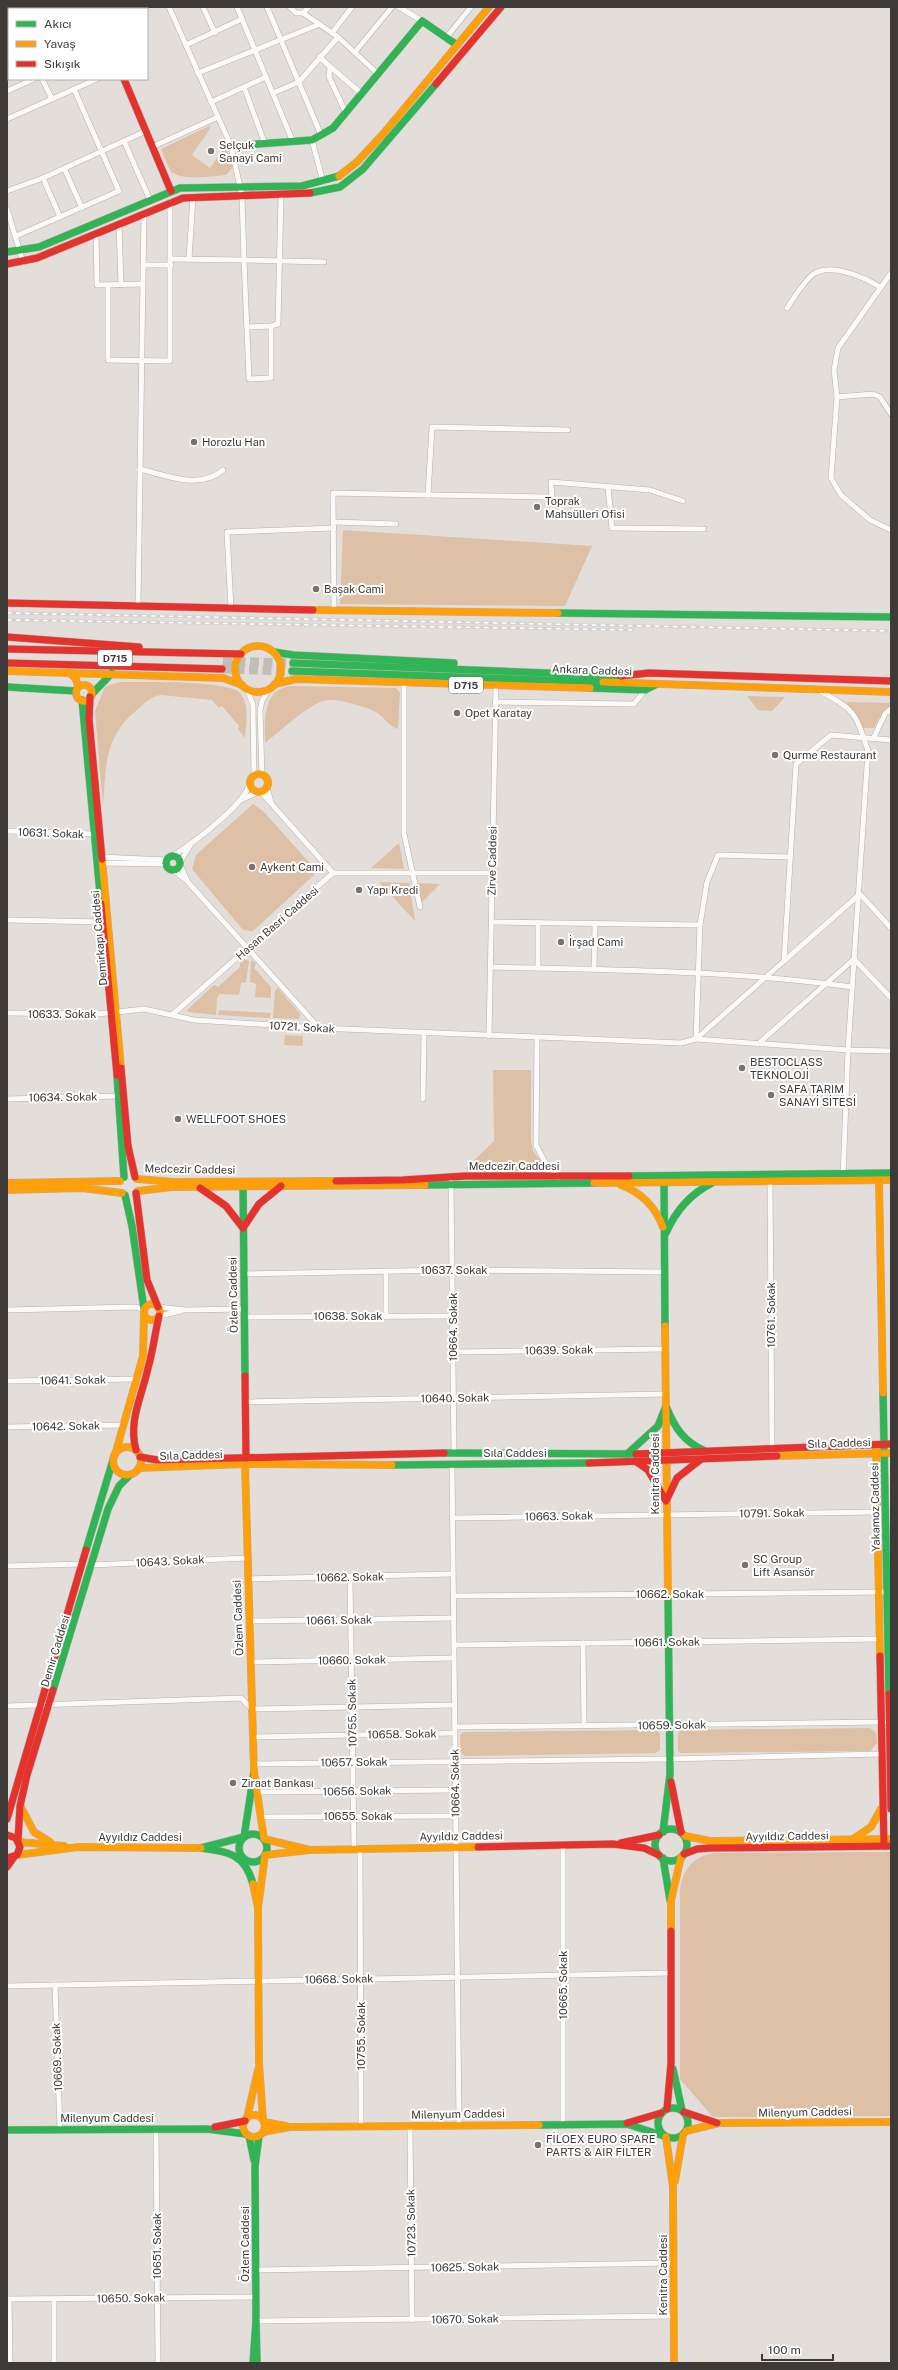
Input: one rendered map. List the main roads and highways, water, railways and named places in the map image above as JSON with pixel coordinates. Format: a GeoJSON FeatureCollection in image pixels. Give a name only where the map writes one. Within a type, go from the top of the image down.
{"type":"FeatureCollection","features":[{"type":"Feature","properties":{"kind":"main road"},"geometry":{"type":"LineString","coordinates":[[7,252],[39,247],[150,200],[190,186],[302,186],[323,182],[340,176],[357,162],[383,134],[488,7]]}},
{"type":"Feature","properties":{"kind":"main road"},"geometry":{"type":"LineString","coordinates":[[7,264],[23,262],[96,234],[170,202],[192,197],[281,196],[318,193],[340,186],[352,179],[410,115],[501,7]]}},
{"type":"Feature","properties":{"kind":"main road"},"geometry":{"type":"LineString","coordinates":[[231,146],[312,140],[333,128],[422,21],[457,45]]}},
{"type":"Feature","properties":{"kind":"main road"},"geometry":{"type":"LineString","coordinates":[[124,80],[171,192]]}},
{"type":"Feature","properties":{"kind":"main road"},"geometry":{"type":"LineString","coordinates":[[7,603],[138,605],[231,609],[891,617]]}},
{"type":"Feature","properties":{"kind":"main road"},"geometry":{"type":"LineString","coordinates":[[7,637],[107,643],[170,653]]}},
{"type":"Feature","properties":{"kind":"main road"},"geometry":{"type":"LineString","coordinates":[[245,687],[236,673],[235,666],[241,654],[246,649],[260,646],[274,652],[294,655],[649,673]]}},
{"type":"Feature","properties":{"kind":"main road"},"geometry":{"type":"LineString","coordinates":[[7,649],[241,654]]}},
{"type":"Feature","properties":{"kind":"main road"},"geometry":{"type":"LineString","coordinates":[[7,670],[223,678],[260,692],[272,686],[279,678],[280,664],[274,652]]}},
{"type":"Feature","properties":{"kind":"main road","name":"D715"},"geometry":{"type":"LineString","coordinates":[[7,654],[223,665],[7,663]]}},
{"type":"Feature","properties":{"kind":"main road","name":"Ankara Caddesi"},"geometry":{"type":"LineString","coordinates":[[293,663],[630,676],[649,673],[891,681]]}},
{"type":"Feature","properties":{"kind":"main road","name":"Ankara Caddesi"},"geometry":{"type":"LineString","coordinates":[[292,671],[656,685],[891,692]]}},
{"type":"Feature","properties":{"kind":"main road"},"geometry":{"type":"LineString","coordinates":[[69,672],[76,679],[77,696],[82,700],[91,696],[104,679],[112,673]]}},
{"type":"Feature","properties":{"kind":"main road","name":"D715"},"geometry":{"type":"LineString","coordinates":[[272,686],[296,680],[645,690],[656,685]]}},
{"type":"Feature","properties":{"kind":"main road"},"geometry":{"type":"LineString","coordinates":[[7,687],[77,689],[88,686],[91,696]]}},
{"type":"Feature","properties":{"kind":"main road","name":"Demirkapı Caddesi"},"geometry":{"type":"LineString","coordinates":[[91,696],[89,719],[114,1012],[128,1146],[136,1178]]}},
{"type":"Feature","properties":{"kind":"main road","name":"Demirkapı Caddesi"},"geometry":{"type":"LineString","coordinates":[[82,700],[94,834],[100,860],[103,922],[114,1012],[122,1179]]}},
{"type":"Feature","properties":{"kind":"main road"},"geometry":{"type":"LineString","coordinates":[[258,775],[268,781],[262,791],[252,790],[250,784],[258,775]]}},
{"type":"Feature","properties":{"kind":"main road"},"geometry":{"type":"LineString","coordinates":[[177,857],[180,864],[173,870],[169,860],[177,857]]}},
{"type":"Feature","properties":{"kind":"main road","name":"Medcezir Caddesi"},"geometry":{"type":"LineString","coordinates":[[137,1192],[163,1187],[198,1187],[243,1183],[282,1186],[452,1185],[615,1183],[664,1179],[715,1182],[770,1181],[891,1174]]}},
{"type":"Feature","properties":{"kind":"main road"},"geometry":{"type":"LineString","coordinates":[[7,1183],[122,1179],[130,1175],[136,1178],[140,1185],[137,1192],[147,1280],[158,1307],[159,1316],[147,1375],[133,1422],[132,1439],[140,1457],[139,1468],[130,1474],[118,1472],[114,1457],[124,1447],[136,1450]]}},
{"type":"Feature","properties":{"kind":"main road","name":"Medcezir Caddesi"},"geometry":{"type":"LineString","coordinates":[[136,1178],[174,1182],[243,1183],[404,1180],[451,1177],[664,1179],[843,1177],[891,1180]]}},
{"type":"Feature","properties":{"kind":"main road"},"geometry":{"type":"LineString","coordinates":[[122,1179],[120,1188],[124,1194],[132,1226],[144,1312],[151,1320],[159,1316]]}},
{"type":"Feature","properties":{"kind":"main road","name":"Kenitra Caddesi"},"geometry":{"type":"LineString","coordinates":[[664,1179],[666,1515],[670,1774]]}},
{"type":"Feature","properties":{"kind":"main road","name":"Yakamoz Caddesi"},"geometry":{"type":"LineString","coordinates":[[879,1180],[888,1444],[888,1592],[890,1685],[882,1754],[883,1800],[888,1842]]}},
{"type":"Feature","properties":{"kind":"main road"},"geometry":{"type":"LineString","coordinates":[[664,1237],[670,1222],[682,1204],[698,1190],[715,1182]]}},
{"type":"Feature","properties":{"kind":"main road","name":"Özlem Caddesi"},"geometry":{"type":"LineString","coordinates":[[243,1183],[245,1461],[252,1737],[253,1764],[264,1839]]}},
{"type":"Feature","properties":{"kind":"main road"},"geometry":{"type":"LineString","coordinates":[[615,1183],[636,1191],[647,1199],[659,1218],[664,1237]]}},
{"type":"Feature","properties":{"kind":"main road"},"geometry":{"type":"LineString","coordinates":[[198,1187],[226,1206],[243,1228],[259,1204],[282,1186]]}},
{"type":"Feature","properties":{"kind":"main road"},"geometry":{"type":"LineString","coordinates":[[7,1190],[82,1188],[130,1196],[137,1192]]}},
{"type":"Feature","properties":{"kind":"main road"},"geometry":{"type":"LineString","coordinates":[[144,1312],[150,1304],[158,1307]]}},
{"type":"Feature","properties":{"kind":"main road","name":"Demir Caddesi"},"geometry":{"type":"LineString","coordinates":[[13,1857],[20,1850],[20,1806],[82,1564],[138,1379],[145,1343],[144,1312]]}},
{"type":"Feature","properties":{"kind":"main road"},"geometry":{"type":"LineString","coordinates":[[627,1454],[658,1426],[666,1406]]}},
{"type":"Feature","properties":{"kind":"main road"},"geometry":{"type":"LineString","coordinates":[[666,1406],[678,1431],[706,1455]]}},
{"type":"Feature","properties":{"kind":"main road"},"geometry":{"type":"LineString","coordinates":[[140,1457],[157,1460],[245,1461],[454,1453],[666,1453],[706,1455],[888,1444]]}},
{"type":"Feature","properties":{"kind":"main road","name":"Yakamoz Caddesi"},"geometry":{"type":"LineString","coordinates":[[876,1445],[880,1639],[891,1809]]}},
{"type":"Feature","properties":{"kind":"main road","name":"Sıla Caddesi"},"geometry":{"type":"LineString","coordinates":[[139,1468],[245,1461],[452,1464],[638,1463],[666,1462],[706,1455],[888,1453]]}},
{"type":"Feature","properties":{"kind":"main road"},"geometry":{"type":"LineString","coordinates":[[666,1501],[677,1478],[693,1463],[706,1455]]}},
{"type":"Feature","properties":{"kind":"main road"},"geometry":{"type":"LineString","coordinates":[[638,1463],[648,1470],[666,1501]]}},
{"type":"Feature","properties":{"kind":"main road","name":"Demir Caddesi"},"geometry":{"type":"LineString","coordinates":[[7,1819],[92,1565],[111,1500],[119,1486],[130,1474]]}},
{"type":"Feature","properties":{"kind":"main road","name":"Özlem Caddesi"},"geometry":{"type":"LineString","coordinates":[[244,1837],[254,1772]]}},
{"type":"Feature","properties":{"kind":"main road"},"geometry":{"type":"LineString","coordinates":[[670,1774],[661,1833],[655,1844],[661,1857],[670,1900],[671,1973],[671,2063],[664,2111],[658,2123],[665,2136],[674,2187]]}},
{"type":"Feature","properties":{"kind":"main road"},"geometry":{"type":"LineString","coordinates":[[670,1774],[683,1834],[688,1846],[683,1856],[670,1900]]}},
{"type":"Feature","properties":{"kind":"main road"},"geometry":{"type":"LineString","coordinates":[[852,1839],[862,1834],[879,1817],[883,1800]]}},
{"type":"Feature","properties":{"kind":"main road"},"geometry":{"type":"LineString","coordinates":[[20,1806],[34,1832],[46,1841],[56,1844]]}},
{"type":"Feature","properties":{"kind":"main road"},"geometry":{"type":"LineString","coordinates":[[661,1833],[672,1829],[683,1834]]}},
{"type":"Feature","properties":{"kind":"main road","name":"Ayyıldız Caddesi"},"geometry":{"type":"LineString","coordinates":[[613,1844],[661,1833]]}},
{"type":"Feature","properties":{"kind":"main road"},"geometry":{"type":"LineString","coordinates":[[258,1908],[250,1876],[238,1848],[244,1837],[252,1834],[264,1839],[267,1847],[258,1908],[259,2062],[263,2121],[261,2134]]}},
{"type":"Feature","properties":{"kind":"main road","name":"Ayyıldız Caddesi"},"geometry":{"type":"LineString","coordinates":[[683,1834],[710,1841],[852,1839],[888,1842]]}},
{"type":"Feature","properties":{"kind":"main road","name":"Ayyıldız Caddesi"},"geometry":{"type":"LineString","coordinates":[[7,1836],[19,1841],[78,1847],[201,1848],[233,1853],[243,1859]]}},
{"type":"Feature","properties":{"kind":"main road","name":"Ayyıldız Caddesi"},"geometry":{"type":"LineString","coordinates":[[201,1848],[244,1837]]}},
{"type":"Feature","properties":{"kind":"main road","name":"Ayyıldız Caddesi"},"geometry":{"type":"LineString","coordinates":[[264,1839],[310,1850]]}},
{"type":"Feature","properties":{"kind":"main road","name":"Ayyıldız Caddesi"},"geometry":{"type":"LineString","coordinates":[[683,1856],[697,1850],[710,1848],[888,1842]]}},
{"type":"Feature","properties":{"kind":"main road","name":"Ayyıldız Caddesi"},"geometry":{"type":"LineString","coordinates":[[265,1855],[310,1850],[613,1844],[644,1848],[661,1857]]}},
{"type":"Feature","properties":{"kind":"main road","name":"Ayyıldız Caddesi"},"geometry":{"type":"LineString","coordinates":[[13,1857],[78,1847]]}},
{"type":"Feature","properties":{"kind":"main road"},"geometry":{"type":"LineString","coordinates":[[243,1859],[255,1863],[265,1855]]}},
{"type":"Feature","properties":{"kind":"main road"},"geometry":{"type":"LineString","coordinates":[[661,1857],[674,1861],[683,1856]]}},
{"type":"Feature","properties":{"kind":"main road"},"geometry":{"type":"LineString","coordinates":[[7,1867],[13,1857]]}},
{"type":"Feature","properties":{"kind":"main road"},"geometry":{"type":"LineString","coordinates":[[248,2135],[244,2128],[259,2062]]}},
{"type":"Feature","properties":{"kind":"main road"},"geometry":{"type":"LineString","coordinates":[[671,2063],[683,2111],[688,2122],[684,2133],[674,2187]]}},
{"type":"Feature","properties":{"kind":"main road"},"geometry":{"type":"LineString","coordinates":[[627,2124],[675,2108],[719,2123]]}},
{"type":"Feature","properties":{"kind":"main road"},"geometry":{"type":"LineString","coordinates":[[207,2129],[246,2120],[254,2116],[263,2121],[290,2127]]}},
{"type":"Feature","properties":{"kind":"main road","name":"Milenyum Caddesi"},"geometry":{"type":"LineString","coordinates":[[719,2123],[891,2122]]}},
{"type":"Feature","properties":{"kind":"main road"},"geometry":{"type":"LineString","coordinates":[[627,2124],[674,2138],[684,2133],[719,2123]]}},
{"type":"Feature","properties":{"kind":"main road","name":"Milenyum Caddesi"},"geometry":{"type":"LineString","coordinates":[[290,2127],[627,2124]]}},
{"type":"Feature","properties":{"kind":"main road"},"geometry":{"type":"LineString","coordinates":[[207,2129],[248,2135],[261,2134],[290,2127]]}},
{"type":"Feature","properties":{"kind":"main road","name":"Milenyum Caddesi"},"geometry":{"type":"LineString","coordinates":[[7,2130],[207,2129]]}},
{"type":"Feature","properties":{"kind":"main road","name":"Özlem Caddesi"},"geometry":{"type":"LineString","coordinates":[[257,2363],[255,2166],[261,2134]]}},
{"type":"Feature","properties":{"kind":"main road","name":"Özlem Caddesi"},"geometry":{"type":"LineString","coordinates":[[248,2135],[255,2166]]}},
{"type":"Feature","properties":{"kind":"main road","name":"Kenitra Caddesi"},"geometry":{"type":"LineString","coordinates":[[674,2187],[674,2363]]}},
{"type":"Feature","properties":{"kind":"main road","name":"Özlem Caddesi"},"geometry":{"type":"LineString","coordinates":[[253,2363],[256,2322]]}},
{"type":"Feature","properties":{"kind":"tunnel"},"geometry":{"type":"LineString","coordinates":[[223,661],[293,663]]}},
{"type":"Feature","properties":{"kind":"tunnel"},"geometry":{"type":"LineString","coordinates":[[222,669],[292,671]]}},
{"type":"Feature","properties":{"kind":"railway"},"geometry":{"type":"LineString","coordinates":[[7,613],[891,631]]}},
{"type":"Feature","properties":{"kind":"railway"},"geometry":{"type":"LineString","coordinates":[[7,620],[633,630]]}},
{"type":"Feature","properties":{"kind":"place","name":"Selçuk Sanayi Cami"},"geometry":{"type":"Point","coordinates":[211,151]}},
{"type":"Feature","properties":{"kind":"place","name":"Horozlu Han"},"geometry":{"type":"Point","coordinates":[194,442]}},
{"type":"Feature","properties":{"kind":"place","name":"Toprak Mahsülleri Ofisi"},"geometry":{"type":"Point","coordinates":[537,507]}},
{"type":"Feature","properties":{"kind":"place","name":"Başak Cami"},"geometry":{"type":"Point","coordinates":[316,589]}},
{"type":"Feature","properties":{"kind":"place","name":"Opet Karatay"},"geometry":{"type":"Point","coordinates":[457,713]}},
{"type":"Feature","properties":{"kind":"place","name":"Qurme Restaurant"},"geometry":{"type":"Point","coordinates":[775,755]}},
{"type":"Feature","properties":{"kind":"place","name":"Aykent Cami"},"geometry":{"type":"Point","coordinates":[252,867]}},
{"type":"Feature","properties":{"kind":"place","name":"Yapı Kredi"},"geometry":{"type":"Point","coordinates":[359,890]}},
{"type":"Feature","properties":{"kind":"place","name":"İrşad Cami"},"geometry":{"type":"Point","coordinates":[561,942]}},
{"type":"Feature","properties":{"kind":"place","name":"BESTOCLASS TEKNOLOJİ"},"geometry":{"type":"Point","coordinates":[742,1068]}},
{"type":"Feature","properties":{"kind":"place","name":"SAFA TARIM SANAYİ SİTESİ"},"geometry":{"type":"Point","coordinates":[771,1095]}},
{"type":"Feature","properties":{"kind":"place","name":"WELLFOOT SHOES"},"geometry":{"type":"Point","coordinates":[178,1119]}},
{"type":"Feature","properties":{"kind":"place","name":"SC Group Lift Asansör"},"geometry":{"type":"Point","coordinates":[745,1565]}},
{"type":"Feature","properties":{"kind":"place","name":"Ziraat Bankası"},"geometry":{"type":"Point","coordinates":[233,1783]}},
{"type":"Feature","properties":{"kind":"place","name":"FİLOEX EURO SPARE PARTS & AİR FİLTER"},"geometry":{"type":"Point","coordinates":[538,2145]}}]}
